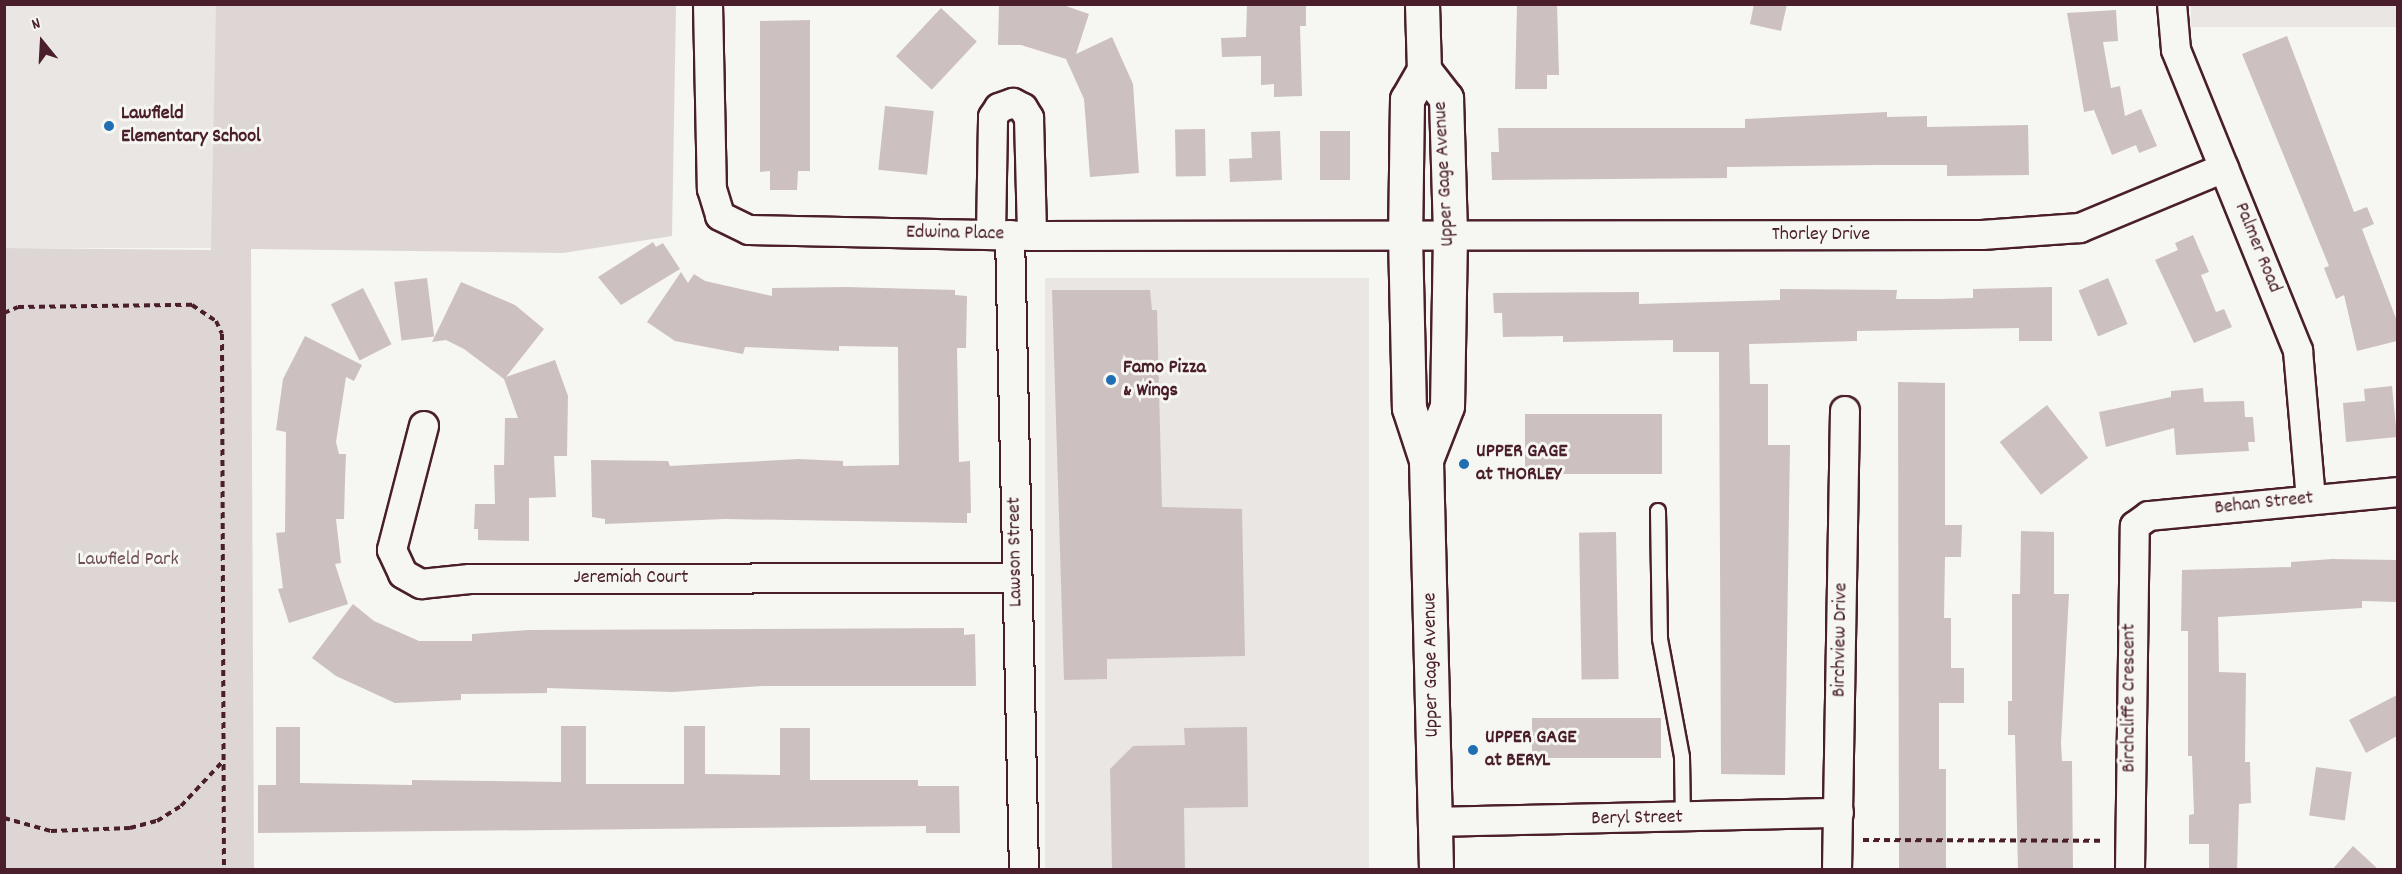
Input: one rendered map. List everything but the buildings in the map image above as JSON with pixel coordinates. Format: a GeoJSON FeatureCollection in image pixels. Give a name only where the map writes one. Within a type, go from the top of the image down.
{"type":"FeatureCollection","features":[{"type":"Feature","properties":{"kind":"main road"},"geometry":{"type":"LineString","coordinates":[[1422,4],[1424,70]]}},
{"type":"Feature","properties":{"kind":"main road","name":"Upper Gage Avenue"},"geometry":{"type":"LineString","coordinates":[[1426,460],[1447,406],[1450,235],[1446,98],[1424,70],[1407,99],[1406,235],[1409,408],[1426,460],[1436,870]]}},
{"type":"Feature","properties":{"kind":"street","name":"Edwina Place"},"geometry":{"type":"LineString","coordinates":[[708,4],[712,189],[720,216],[749,230],[1011,235],[1406,235]]}},
{"type":"Feature","properties":{"kind":"street","name":"Palmer Road"},"geometry":{"type":"LineString","coordinates":[[2172,4],[2176,50],[2298,351],[2310,499]]}},
{"type":"Feature","properties":{"kind":"street","name":"Thorley Drive"},"geometry":{"type":"LineString","coordinates":[[1406,235],[1982,235],[2080,228],[2224,168]]}},
{"type":"Feature","properties":{"kind":"street","name":"Lawson Street"},"geometry":{"type":"LineString","coordinates":[[1011,235],[1024,870]]}},
{"type":"Feature","properties":{"kind":"street","name":"Birchview Drive"},"geometry":{"type":"LineString","coordinates":[[1838,870],[1845,411]]}},
{"type":"Feature","properties":{"kind":"street","name":"Jeremiah Court"},"geometry":{"type":"LineString","coordinates":[[424,426],[392,550],[403,574],[421,585],[482,579],[1017,578]]}},
{"type":"Feature","properties":{"kind":"street","name":"Behan Street"},"geometry":{"type":"LineString","coordinates":[[2135,526],[2149,516],[2397,492]]}},
{"type":"Feature","properties":{"kind":"street","name":"Birchcliffe Crescent"},"geometry":{"type":"LineString","coordinates":[[2130,870],[2135,526]]}},
{"type":"Feature","properties":{"kind":"street","name":"Beryl Street"},"geometry":{"type":"LineString","coordinates":[[1435,822],[1683,819],[1838,827]]}},
{"type":"Feature","properties":{"kind":"lane"},"geometry":{"type":"LineString","coordinates":[[1658,511],[1660,639],[1682,757],[1683,819]]}},
{"type":"Feature","properties":{"kind":"path"},"geometry":{"type":"LineString","coordinates":[[4,313],[18,307],[192,305],[210,316],[222,334],[224,870]]}},
{"type":"Feature","properties":{"kind":"path"},"geometry":{"type":"LineString","coordinates":[[4,818],[51,831],[130,828],[157,821],[181,806],[224,760]]}},
{"type":"Feature","properties":{"kind":"path"},"geometry":{"type":"LineString","coordinates":[[1838,827],[2129,841]]}},
{"type":"Feature","properties":{"kind":"shaded area","name":"Lawfield Elementary School"},"geometry":{"type":"Polygon","coordinates":[[[5,5],[216,5],[216,248],[5,248],[5,5]]]}},
{"type":"Feature","properties":{"kind":"shaded area"},"geometry":{"type":"Polygon","coordinates":[[[2191,5],[2397,5],[2397,27],[2191,27],[2191,5]]]}},
{"type":"Feature","properties":{"kind":"shaded area"},"geometry":{"type":"Polygon","coordinates":[[[1045,278],[1369,278],[1369,869],[1045,869],[1045,278]]]}},
{"type":"Feature","properties":{"kind":"green space","name":"Lawfield Park"},"geometry":{"type":"Polygon","coordinates":[[[216,5],[676,5],[672,236],[563,253],[251,249],[254,869],[5,869],[5,248],[211,250],[216,5]]]}},
{"type":"Feature","properties":{"kind":"place","name":"Lawfield Elementary School"},"geometry":{"type":"Point","coordinates":[109,126]}},
{"type":"Feature","properties":{"kind":"place","name":"Famo Pizza & Wings"},"geometry":{"type":"Point","coordinates":[1111,380]}},
{"type":"Feature","properties":{"kind":"place","name":"UPPER GAGE at THORLEY"},"geometry":{"type":"Point","coordinates":[1464,464]}},
{"type":"Feature","properties":{"kind":"place","name":"UPPER GAGE at BERYL"},"geometry":{"type":"Point","coordinates":[1473,750]}}]}
